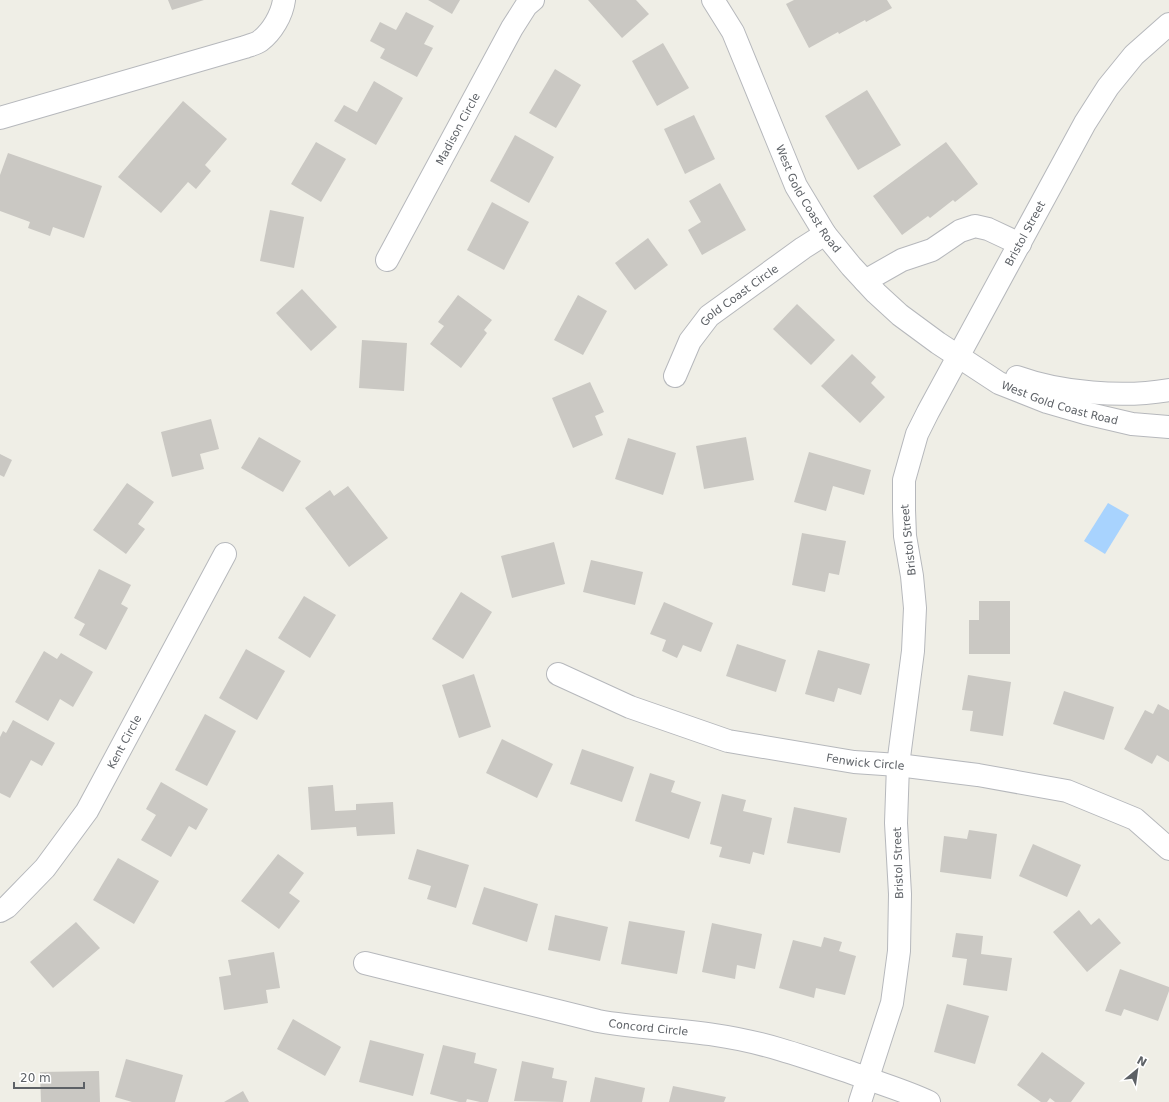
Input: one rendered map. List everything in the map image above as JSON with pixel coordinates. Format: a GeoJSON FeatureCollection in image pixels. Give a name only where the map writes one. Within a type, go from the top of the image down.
{"type":"FeatureCollection","features":[{"type":"Feature","properties":{"kind":"street"},"geometry":{"type":"LineString","coordinates":[[0,118],[245,48],[259,41],[277,21],[283,7],[284,0]]}},
{"type":"Feature","properties":{"kind":"street","name":"Madison Circle"},"geometry":{"type":"LineString","coordinates":[[387,260],[512,28],[526,6],[533,0]]}},
{"type":"Feature","properties":{"kind":"street","name":"West Gold Coast Road"},"geometry":{"type":"LineString","coordinates":[[716,1],[733,32],[796,186],[825,234],[865,281],[900,315],[938,343],[1000,383],[1049,402],[1085,413],[1132,424],[1169,427]]}},
{"type":"Feature","properties":{"kind":"street","name":"Bristol Street"},"geometry":{"type":"LineString","coordinates":[[860,1102],[892,1003],[899,951],[900,894],[896,823],[898,765],[913,651],[915,608],[912,576],[905,536],[904,480],[917,434],[1085,123],[1108,87],[1134,55],[1169,24]]}},
{"type":"Feature","properties":{"kind":"street"},"geometry":{"type":"LineString","coordinates":[[865,281],[902,260],[932,250],[960,231],[975,226],[988,229],[1020,244]]}},
{"type":"Feature","properties":{"kind":"street","name":"Gold Coast Circle"},"geometry":{"type":"LineString","coordinates":[[675,376],[690,341],[709,316],[803,248],[825,234]]}},
{"type":"Feature","properties":{"kind":"street","name":"West Gold Coast Road"},"geometry":{"type":"LineString","coordinates":[[959,356],[1019,378],[1071,390],[1116,393],[1159,392],[1169,390]]}},
{"type":"Feature","properties":{"kind":"street","name":"Kent Circle"},"geometry":{"type":"LineString","coordinates":[[0,911],[7,907],[45,868],[87,811],[225,554]]}},
{"type":"Feature","properties":{"kind":"street","name":"Fenwick Circle"},"geometry":{"type":"LineString","coordinates":[[558,674],[630,707],[728,741],[854,762],[898,765],[978,775],[1067,791],[1135,819],[1169,849]]}},
{"type":"Feature","properties":{"kind":"street","name":"Concord Circle"},"geometry":{"type":"LineString","coordinates":[[365,963],[598,1021],[626,1026],[693,1032],[755,1042],[802,1055],[929,1102]]}},
{"type":"Feature","properties":{"kind":"water"},"geometry":{"type":"Polygon","coordinates":[[[1108,503],[1129,515],[1105,554],[1084,541],[1108,503]]]}},
{"type":"Feature","properties":{"kind":"building"},"geometry":{"type":"Polygon","coordinates":[[[168,0],[204,0],[172,10],[168,0]]]}},
{"type":"Feature","properties":{"kind":"building"},"geometry":{"type":"Polygon","coordinates":[[[428,0],[460,0],[452,14],[428,0]]]}},
{"type":"Feature","properties":{"kind":"building"},"geometry":{"type":"Polygon","coordinates":[[[588,0],[636,0],[649,14],[622,38],[588,0]]]}},
{"type":"Feature","properties":{"kind":"building"},"geometry":{"type":"Polygon","coordinates":[[[794,0],[887,0],[892,8],[839,34],[838,32],[809,48],[786,4],[794,0]]]}},
{"type":"Feature","properties":{"kind":"building"},"geometry":{"type":"Polygon","coordinates":[[[406,12],[434,26],[424,44],[433,48],[417,77],[380,58],[385,49],[370,41],[380,22],[396,30],[406,12]]]}},
{"type":"Feature","properties":{"kind":"building"},"geometry":{"type":"Polygon","coordinates":[[[663,43],[689,88],[657,106],[632,61],[663,43]]]}},
{"type":"Feature","properties":{"kind":"building"},"geometry":{"type":"Polygon","coordinates":[[[555,69],[581,85],[556,128],[529,113],[555,69]]]}},
{"type":"Feature","properties":{"kind":"building"},"geometry":{"type":"Polygon","coordinates":[[[374,81],[403,98],[376,145],[334,121],[344,105],[357,112],[374,81]]]}},
{"type":"Feature","properties":{"kind":"building"},"geometry":{"type":"Polygon","coordinates":[[[867,90],[901,145],[858,170],[825,116],[867,90]]]}},
{"type":"Feature","properties":{"kind":"building"},"geometry":{"type":"Polygon","coordinates":[[[183,101],[227,139],[205,165],[211,171],[196,189],[188,182],[161,213],[118,177],[183,101]]]}},
{"type":"Feature","properties":{"kind":"building"},"geometry":{"type":"Polygon","coordinates":[[[694,115],[715,159],[685,174],[664,129],[694,115]]]}},
{"type":"Feature","properties":{"kind":"building"},"geometry":{"type":"Polygon","coordinates":[[[515,135],[554,157],[529,203],[490,181],[515,135]]]}},
{"type":"Feature","properties":{"kind":"building"},"geometry":{"type":"Polygon","coordinates":[[[316,142],[346,159],[321,202],[291,184],[316,142]]]}},
{"type":"Feature","properties":{"kind":"building"},"geometry":{"type":"Polygon","coordinates":[[[946,142],[978,184],[955,202],[953,200],[930,218],[928,216],[902,235],[873,196],[946,142]]]}},
{"type":"Feature","properties":{"kind":"building"},"geometry":{"type":"Polygon","coordinates":[[[8,153],[102,186],[84,238],[53,227],[50,236],[28,228],[30,222],[0,211],[0,175],[8,153]]]}},
{"type":"Feature","properties":{"kind":"building"},"geometry":{"type":"Polygon","coordinates":[[[720,183],[746,230],[702,255],[688,230],[701,222],[689,201],[720,183]]]}},
{"type":"Feature","properties":{"kind":"building"},"geometry":{"type":"Polygon","coordinates":[[[492,202],[529,222],[504,270],[467,250],[492,202]]]}},
{"type":"Feature","properties":{"kind":"building"},"geometry":{"type":"Polygon","coordinates":[[[270,210],[304,217],[294,268],[260,261],[270,210]]]}},
{"type":"Feature","properties":{"kind":"building"},"geometry":{"type":"Polygon","coordinates":[[[648,238],[668,265],[635,290],[615,263],[648,238]]]}},
{"type":"Feature","properties":{"kind":"building"},"geometry":{"type":"Polygon","coordinates":[[[302,289],[337,327],[311,351],[276,313],[302,289]]]}},
{"type":"Feature","properties":{"kind":"building"},"geometry":{"type":"Polygon","coordinates":[[[458,295],[492,320],[484,330],[487,333],[461,368],[430,344],[444,326],[438,322],[458,295]]]}},
{"type":"Feature","properties":{"kind":"building"},"geometry":{"type":"Polygon","coordinates":[[[578,295],[607,311],[583,355],[554,340],[578,295]]]}},
{"type":"Feature","properties":{"kind":"building"},"geometry":{"type":"Polygon","coordinates":[[[797,304],[835,340],[811,365],[773,329],[797,304]]]}},
{"type":"Feature","properties":{"kind":"building"},"geometry":{"type":"Polygon","coordinates":[[[362,340],[407,343],[404,391],[359,388],[362,340]]]}},
{"type":"Feature","properties":{"kind":"building"},"geometry":{"type":"Polygon","coordinates":[[[852,354],[876,377],[871,383],[885,397],[860,423],[821,386],[852,354]]]}},
{"type":"Feature","properties":{"kind":"building"},"geometry":{"type":"Polygon","coordinates":[[[590,382],[604,412],[595,416],[603,435],[573,448],[552,398],[590,382]]]}},
{"type":"Feature","properties":{"kind":"building"},"geometry":{"type":"Polygon","coordinates":[[[211,419],[219,449],[200,454],[204,469],[172,477],[161,432],[211,419]]]}},
{"type":"Feature","properties":{"kind":"building"},"geometry":{"type":"Polygon","coordinates":[[[259,437],[301,461],[283,492],[241,468],[259,437]]]}},
{"type":"Feature","properties":{"kind":"building"},"geometry":{"type":"Polygon","coordinates":[[[746,437],[754,480],[704,489],[696,446],[746,437]]]}},
{"type":"Feature","properties":{"kind":"building"},"geometry":{"type":"Polygon","coordinates":[[[628,438],[676,453],[663,495],[615,479],[628,438]]]}},
{"type":"Feature","properties":{"kind":"building"},"geometry":{"type":"Polygon","coordinates":[[[809,452],[871,470],[864,495],[833,486],[826,511],[794,502],[809,452]]]}},
{"type":"Feature","properties":{"kind":"building"},"geometry":{"type":"Polygon","coordinates":[[[0,454],[12,460],[4,477],[0,475],[0,454]]]}},
{"type":"Feature","properties":{"kind":"building"},"geometry":{"type":"Polygon","coordinates":[[[127,483],[154,502],[138,524],[145,529],[126,554],[93,530],[127,483]]]}},
{"type":"Feature","properties":{"kind":"building"},"geometry":{"type":"Polygon","coordinates":[[[348,486],[388,538],[349,567],[305,508],[330,490],[334,496],[348,486]]]}},
{"type":"Feature","properties":{"kind":"building"},"geometry":{"type":"Polygon","coordinates":[[[802,533],[846,541],[839,575],[829,573],[825,592],[792,585],[802,533]]]}},
{"type":"Feature","properties":{"kind":"building"},"geometry":{"type":"Polygon","coordinates":[[[554,542],[565,584],[512,598],[501,556],[554,542]]]}},
{"type":"Feature","properties":{"kind":"building"},"geometry":{"type":"Polygon","coordinates":[[[591,560],[643,572],[635,605],[583,592],[591,560]]]}},
{"type":"Feature","properties":{"kind":"building"},"geometry":{"type":"Polygon","coordinates":[[[99,569],[131,585],[121,604],[128,608],[106,650],[79,635],[85,624],[74,618],[99,569]]]}},
{"type":"Feature","properties":{"kind":"building"},"geometry":{"type":"Polygon","coordinates":[[[461,592],[492,612],[463,659],[432,639],[461,592]]]}},
{"type":"Feature","properties":{"kind":"building"},"geometry":{"type":"Polygon","coordinates":[[[304,596],[336,615],[310,658],[278,638],[304,596]]]}},
{"type":"Feature","properties":{"kind":"building"},"geometry":{"type":"Polygon","coordinates":[[[979,601],[1010,601],[1010,654],[969,654],[969,620],[979,620],[979,601]]]}},
{"type":"Feature","properties":{"kind":"building"},"geometry":{"type":"Polygon","coordinates":[[[664,602],[713,623],[701,652],[683,645],[677,658],[662,651],[666,640],[650,634],[664,602]]]}},
{"type":"Feature","properties":{"kind":"building"},"geometry":{"type":"Polygon","coordinates":[[[737,644],[786,660],[776,692],[726,676],[737,644]]]}},
{"type":"Feature","properties":{"kind":"building"},"geometry":{"type":"Polygon","coordinates":[[[246,649],[285,671],[257,720],[219,698],[246,649]]]}},
{"type":"Feature","properties":{"kind":"building"},"geometry":{"type":"Polygon","coordinates":[[[818,650],[870,664],[861,695],[838,688],[834,702],[805,694],[818,650]]]}},
{"type":"Feature","properties":{"kind":"building"},"geometry":{"type":"Polygon","coordinates":[[[44,651],[57,659],[61,653],[93,672],[73,707],[60,699],[48,721],[15,702],[44,651]]]}},
{"type":"Feature","properties":{"kind":"building"},"geometry":{"type":"Polygon","coordinates":[[[474,674],[491,727],[459,738],[442,685],[474,674]]]}},
{"type":"Feature","properties":{"kind":"building"},"geometry":{"type":"Polygon","coordinates":[[[968,675],[1011,682],[1003,736],[970,731],[973,711],[962,710],[968,675]]]}},
{"type":"Feature","properties":{"kind":"building"},"geometry":{"type":"Polygon","coordinates":[[[1064,691],[1114,707],[1104,740],[1053,724],[1064,691]]]}},
{"type":"Feature","properties":{"kind":"building"},"geometry":{"type":"Polygon","coordinates":[[[1158,704],[1169,710],[1169,762],[1157,755],[1152,764],[1124,749],[1145,710],[1153,714],[1158,704]]]}},
{"type":"Feature","properties":{"kind":"building"},"geometry":{"type":"Polygon","coordinates":[[[205,714],[236,731],[207,786],[175,770],[205,714]]]}},
{"type":"Feature","properties":{"kind":"building"},"geometry":{"type":"Polygon","coordinates":[[[13,720],[55,743],[42,766],[31,760],[10,798],[0,793],[0,737],[3,731],[6,733],[13,720]]]}},
{"type":"Feature","properties":{"kind":"building"},"geometry":{"type":"Polygon","coordinates":[[[502,739],[553,764],[537,798],[486,773],[502,739]]]}},
{"type":"Feature","properties":{"kind":"building"},"geometry":{"type":"Polygon","coordinates":[[[582,749],[634,767],[622,802],[570,784],[582,749]]]}},
{"type":"Feature","properties":{"kind":"building"},"geometry":{"type":"Polygon","coordinates":[[[650,773],[675,781],[671,792],[701,802],[689,839],[635,821],[650,773]]]}},
{"type":"Feature","properties":{"kind":"building"},"geometry":{"type":"Polygon","coordinates":[[[161,782],[208,809],[196,830],[189,826],[171,857],[141,840],[156,815],[146,809],[161,782]]]}},
{"type":"Feature","properties":{"kind":"building"},"geometry":{"type":"Polygon","coordinates":[[[333,785],[335,811],[356,810],[356,804],[393,802],[395,834],[357,836],[356,827],[311,830],[308,787],[333,785]]]}},
{"type":"Feature","properties":{"kind":"building"},"geometry":{"type":"Polygon","coordinates":[[[722,794],[746,800],[743,811],[772,818],[764,855],[753,852],[750,864],[719,857],[722,847],[710,844],[722,794]]]}},
{"type":"Feature","properties":{"kind":"building"},"geometry":{"type":"Polygon","coordinates":[[[794,807],[847,818],[840,853],[787,843],[794,807]]]}},
{"type":"Feature","properties":{"kind":"building"},"geometry":{"type":"Polygon","coordinates":[[[969,830],[997,834],[991,879],[940,872],[944,836],[967,839],[969,830]]]}},
{"type":"Feature","properties":{"kind":"building"},"geometry":{"type":"Polygon","coordinates":[[[1033,844],[1081,865],[1067,897],[1019,876],[1033,844]]]}},
{"type":"Feature","properties":{"kind":"building"},"geometry":{"type":"Polygon","coordinates":[[[417,849],[469,865],[456,908],[427,899],[431,886],[408,879],[417,849]]]}},
{"type":"Feature","properties":{"kind":"building"},"geometry":{"type":"Polygon","coordinates":[[[278,854],[304,873],[289,893],[300,901],[279,929],[241,901],[278,854]]]}},
{"type":"Feature","properties":{"kind":"building"},"geometry":{"type":"Polygon","coordinates":[[[118,858],[159,881],[134,924],[93,900],[118,858]]]}},
{"type":"Feature","properties":{"kind":"building"},"geometry":{"type":"Polygon","coordinates":[[[484,887],[538,904],[527,942],[472,924],[484,887]]]}},
{"type":"Feature","properties":{"kind":"building"},"geometry":{"type":"Polygon","coordinates":[[[1079,910],[1091,925],[1099,918],[1121,943],[1087,972],[1053,932],[1079,910]]]}},
{"type":"Feature","properties":{"kind":"building"},"geometry":{"type":"Polygon","coordinates":[[[555,915],[608,927],[600,961],[548,950],[555,915]]]}},
{"type":"Feature","properties":{"kind":"building"},"geometry":{"type":"Polygon","coordinates":[[[629,921],[685,931],[677,974],[621,964],[629,921]]]}},
{"type":"Feature","properties":{"kind":"building"},"geometry":{"type":"Polygon","coordinates":[[[76,922],[100,948],[53,988],[30,962],[76,922]]]}},
{"type":"Feature","properties":{"kind":"building"},"geometry":{"type":"Polygon","coordinates":[[[712,923],[762,934],[755,969],[737,965],[735,979],[702,972],[712,923]]]}},
{"type":"Feature","properties":{"kind":"building"},"geometry":{"type":"Polygon","coordinates":[[[956,933],[983,936],[981,954],[1012,958],[1007,991],[963,985],[967,959],[952,957],[956,933]]]}},
{"type":"Feature","properties":{"kind":"building"},"geometry":{"type":"Polygon","coordinates":[[[824,937],[842,942],[839,951],[856,956],[845,995],[816,988],[814,998],[779,988],[793,940],[821,947],[824,937]]]}},
{"type":"Feature","properties":{"kind":"building"},"geometry":{"type":"Polygon","coordinates":[[[274,952],[280,988],[266,990],[268,1003],[224,1010],[219,977],[231,975],[228,960],[274,952]]]}},
{"type":"Feature","properties":{"kind":"building"},"geometry":{"type":"Polygon","coordinates":[[[1120,969],[1169,987],[1169,991],[1158,1021],[1124,1009],[1121,1016],[1105,1011],[1120,969]]]}},
{"type":"Feature","properties":{"kind":"building"},"geometry":{"type":"Polygon","coordinates":[[[947,1004],[989,1016],[975,1064],[934,1052],[947,1004]]]}},
{"type":"Feature","properties":{"kind":"building"},"geometry":{"type":"Polygon","coordinates":[[[293,1019],[341,1047],[325,1076],[277,1049],[293,1019]]]}},
{"type":"Feature","properties":{"kind":"building"},"geometry":{"type":"Polygon","coordinates":[[[370,1040],[424,1054],[413,1096],[359,1082],[370,1040]]]}},
{"type":"Feature","properties":{"kind":"building"},"geometry":{"type":"Polygon","coordinates":[[[443,1045],[476,1053],[474,1063],[497,1069],[488,1102],[467,1099],[466,1102],[459,1102],[430,1094],[443,1045]]]}},
{"type":"Feature","properties":{"kind":"building"},"geometry":{"type":"Polygon","coordinates":[[[1042,1052],[1085,1083],[1071,1102],[1055,1102],[1050,1098],[1047,1102],[1041,1102],[1017,1085],[1042,1052]]]}},
{"type":"Feature","properties":{"kind":"building"},"geometry":{"type":"Polygon","coordinates":[[[126,1059],[183,1075],[175,1102],[132,1102],[115,1097],[126,1059]]]}},
{"type":"Feature","properties":{"kind":"building"},"geometry":{"type":"Polygon","coordinates":[[[522,1061],[554,1068],[552,1078],[567,1081],[563,1102],[514,1101],[522,1061]]]}},
{"type":"Feature","properties":{"kind":"building"},"geometry":{"type":"Polygon","coordinates":[[[99,1071],[100,1102],[41,1102],[40,1072],[99,1071]]]}},
{"type":"Feature","properties":{"kind":"building"},"geometry":{"type":"Polygon","coordinates":[[[595,1077],[645,1088],[642,1102],[590,1102],[595,1077]]]}},
{"type":"Feature","properties":{"kind":"building"},"geometry":{"type":"Polygon","coordinates":[[[673,1086],[726,1097],[724,1102],[669,1102],[673,1086]]]}},
{"type":"Feature","properties":{"kind":"building"},"geometry":{"type":"Polygon","coordinates":[[[243,1091],[249,1102],[224,1102],[243,1091]]]}}]}
